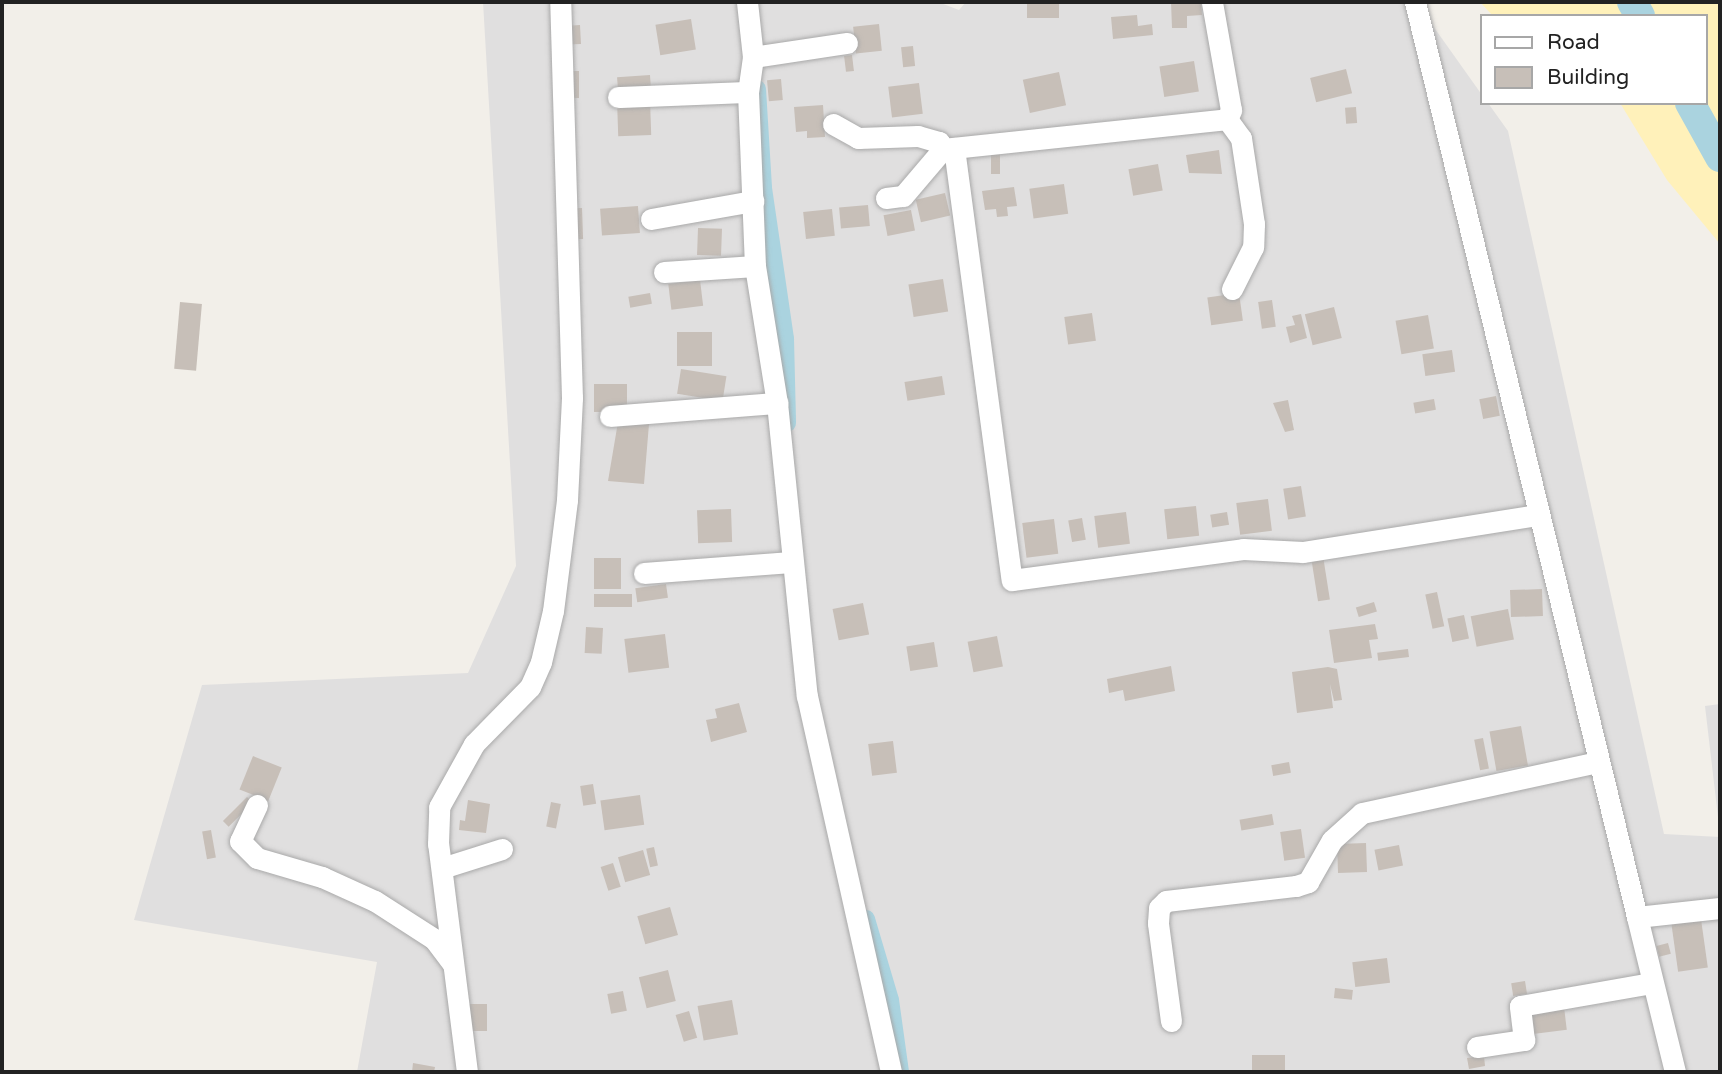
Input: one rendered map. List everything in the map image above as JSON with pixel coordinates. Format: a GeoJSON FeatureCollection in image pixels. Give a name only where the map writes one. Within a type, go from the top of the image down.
{"type":"FeatureCollection","features":[{"type":"Feature","properties":{"kind":"street"},"geometry":{"type":"LineString","coordinates":[[467,1072],[442,868],[439,807],[447,787],[474,744],[530,687],[541,662],[555,598],[567,500],[572,398],[560,2]]}},
{"type":"Feature","properties":{"kind":"street"},"geometry":{"type":"LineString","coordinates":[[747,2],[753,57],[748,92],[755,266],[777,403],[791,562],[807,696],[891,1072]]}},
{"type":"Feature","properties":{"kind":"street"},"geometry":{"type":"LineString","coordinates":[[1212,2],[1231,110],[1227,119]]}},
{"type":"Feature","properties":{"kind":"street"},"geometry":{"type":"LineString","coordinates":[[1415,2],[1597,762],[1675,1072]]}},
{"type":"Feature","properties":{"kind":"street"},"geometry":{"type":"LineString","coordinates":[[753,57],[847,43]]}},
{"type":"Feature","properties":{"kind":"street"},"geometry":{"type":"LineString","coordinates":[[618,97],[748,92]]}},
{"type":"Feature","properties":{"kind":"street"},"geometry":{"type":"LineString","coordinates":[[886,198],[903,196],[949,149],[1227,119]]}},
{"type":"Feature","properties":{"kind":"street"},"geometry":{"type":"LineString","coordinates":[[1227,119],[1241,138],[1254,224],[1253,247],[1232,289]]}},
{"type":"Feature","properties":{"kind":"street"},"geometry":{"type":"LineString","coordinates":[[833,124],[858,138],[918,136],[939,142],[949,149],[1012,579],[1243,549],[1303,552],[1537,515]]}},
{"type":"Feature","properties":{"kind":"street"},"geometry":{"type":"LineString","coordinates":[[651,219],[753,201]]}},
{"type":"Feature","properties":{"kind":"street"},"geometry":{"type":"LineString","coordinates":[[664,272],[755,266]]}},
{"type":"Feature","properties":{"kind":"street"},"geometry":{"type":"LineString","coordinates":[[610,416],[777,403]]}},
{"type":"Feature","properties":{"kind":"street"},"geometry":{"type":"LineString","coordinates":[[643,573],[791,562]]}},
{"type":"Feature","properties":{"kind":"street"},"geometry":{"type":"LineString","coordinates":[[1171,1021],[1158,923],[1159,908],[1166,901],[1296,886],[1307,882],[1332,840],[1362,814],[1597,762]]}},
{"type":"Feature","properties":{"kind":"street"},"geometry":{"type":"LineString","coordinates":[[257,804],[240,841],[257,858],[322,877],[375,901],[434,939],[454,966]]}},
{"type":"Feature","properties":{"kind":"street"},"geometry":{"type":"LineString","coordinates":[[442,868],[502,849]]}},
{"type":"Feature","properties":{"kind":"street"},"geometry":{"type":"LineString","coordinates":[[1637,917],[1720,908]]}},
{"type":"Feature","properties":{"kind":"street"},"geometry":{"type":"LineString","coordinates":[[1477,1047],[1524,1040],[1520,1006],[1652,984]]}},
{"type":"Feature","properties":{"kind":"shaded area"},"geometry":{"type":"Polygon","coordinates":[[[483,2],[938,2],[959,10],[966,2],[1416,2],[1480,92],[1480,105],[1489,105],[1508,131],[1664,834],[1720,837],[1720,1072],[357,1072],[377,962],[134,920],[202,685],[468,673],[516,566],[483,2]]]}},
{"type":"Feature","properties":{"kind":"shaded area"},"geometry":{"type":"Polygon","coordinates":[[[1720,704],[1720,834],[1705,706],[1720,704]]]}},
{"type":"Feature","properties":{"kind":"sand"},"geometry":{"type":"Polygon","coordinates":[[[1480,2],[1720,2],[1720,244],[1667,180],[1621,105],[1708,105],[1708,14],[1491,14],[1480,2]]]}},
{"type":"Feature","properties":{"kind":"building"},"geometry":{"type":"Polygon","coordinates":[[[1027,2],[1059,2],[1059,18],[1027,18],[1027,2]]]}},
{"type":"Feature","properties":{"kind":"building"},"geometry":{"type":"Polygon","coordinates":[[[1171,2],[1201,2],[1202,15],[1187,16],[1187,28],[1172,28],[1171,2]]]}},
{"type":"Feature","properties":{"kind":"building"},"geometry":{"type":"Polygon","coordinates":[[[1137,15],[1138,26],[1152,24],[1153,35],[1113,39],[1111,17],[1137,15]]]}},
{"type":"Feature","properties":{"kind":"building"},"geometry":{"type":"Polygon","coordinates":[[[691,19],[696,50],[660,55],[655,25],[691,19]]]}},
{"type":"Feature","properties":{"kind":"building"},"geometry":{"type":"Polygon","coordinates":[[[879,24],[882,51],[856,54],[853,27],[879,24]]]}},
{"type":"Feature","properties":{"kind":"building"},"geometry":{"type":"Polygon","coordinates":[[[580,25],[581,44],[569,45],[568,26],[580,25]]]}},
{"type":"Feature","properties":{"kind":"building"},"geometry":{"type":"Polygon","coordinates":[[[913,46],[915,66],[903,67],[901,47],[913,46]]]}},
{"type":"Feature","properties":{"kind":"building"},"geometry":{"type":"Polygon","coordinates":[[[852,55],[854,71],[846,72],[844,56],[852,55]]]}},
{"type":"Feature","properties":{"kind":"building"},"geometry":{"type":"Polygon","coordinates":[[[1194,61],[1199,92],[1164,97],[1159,66],[1194,61]]]}},
{"type":"Feature","properties":{"kind":"building"},"geometry":{"type":"Polygon","coordinates":[[[1346,69],[1352,93],[1316,102],[1310,78],[1346,69]]]}},
{"type":"Feature","properties":{"kind":"building"},"geometry":{"type":"Polygon","coordinates":[[[568,71],[579,71],[579,98],[568,98],[568,71]]]}},
{"type":"Feature","properties":{"kind":"building"},"geometry":{"type":"Polygon","coordinates":[[[1059,72],[1066,105],[1030,113],[1023,80],[1059,72]]]}},
{"type":"Feature","properties":{"kind":"building"},"geometry":{"type":"Polygon","coordinates":[[[650,75],[651,89],[618,91],[617,77],[650,75]]]}},
{"type":"Feature","properties":{"kind":"building"},"geometry":{"type":"Polygon","coordinates":[[[781,79],[783,100],[769,101],[767,80],[781,79]]]}},
{"type":"Feature","properties":{"kind":"building"},"geometry":{"type":"Polygon","coordinates":[[[919,83],[923,114],[892,118],[888,87],[919,83]]]}},
{"type":"Feature","properties":{"kind":"building"},"geometry":{"type":"Polygon","coordinates":[[[650,100],[651,135],[618,136],[617,101],[650,100]]]}},
{"type":"Feature","properties":{"kind":"building"},"geometry":{"type":"Polygon","coordinates":[[[823,105],[825,137],[807,138],[807,131],[796,132],[794,107],[823,105]]]}},
{"type":"Feature","properties":{"kind":"building"},"geometry":{"type":"Polygon","coordinates":[[[1356,107],[1357,123],[1346,124],[1345,108],[1356,107]]]}},
{"type":"Feature","properties":{"kind":"building"},"geometry":{"type":"Polygon","coordinates":[[[991,148],[1000,148],[1000,174],[991,174],[991,148]]]}},
{"type":"Feature","properties":{"kind":"building"},"geometry":{"type":"Polygon","coordinates":[[[1219,150],[1222,174],[1189,173],[1186,155],[1219,150]]]}},
{"type":"Feature","properties":{"kind":"building"},"geometry":{"type":"Polygon","coordinates":[[[1158,164],[1163,191],[1133,196],[1128,169],[1158,164]]]}},
{"type":"Feature","properties":{"kind":"building"},"geometry":{"type":"Polygon","coordinates":[[[1064,184],[1068,214],[1034,219],[1029,189],[1064,184]]]}},
{"type":"Feature","properties":{"kind":"building"},"geometry":{"type":"Polygon","coordinates":[[[1014,187],[1017,206],[1007,207],[1008,216],[997,217],[996,209],[985,210],[982,191],[1014,187]]]}},
{"type":"Feature","properties":{"kind":"building"},"geometry":{"type":"Polygon","coordinates":[[[945,193],[950,215],[921,222],[916,200],[945,193]]]}},
{"type":"Feature","properties":{"kind":"building"},"geometry":{"type":"Polygon","coordinates":[[[868,205],[870,226],[841,228],[839,208],[868,205]]]}},
{"type":"Feature","properties":{"kind":"building"},"geometry":{"type":"Polygon","coordinates":[[[638,206],[640,233],[602,236],[600,209],[638,206]]]}},
{"type":"Feature","properties":{"kind":"building"},"geometry":{"type":"Polygon","coordinates":[[[568,208],[582,208],[583,239],[569,239],[568,208]]]}},
{"type":"Feature","properties":{"kind":"building"},"geometry":{"type":"Polygon","coordinates":[[[832,209],[835,236],[806,239],[803,212],[832,209]]]}},
{"type":"Feature","properties":{"kind":"building"},"geometry":{"type":"Polygon","coordinates":[[[911,210],[915,231],[888,236],[884,215],[911,210]]]}},
{"type":"Feature","properties":{"kind":"building"},"geometry":{"type":"Polygon","coordinates":[[[698,228],[722,229],[721,256],[697,255],[698,228]]]}},
{"type":"Feature","properties":{"kind":"building"},"geometry":{"type":"Polygon","coordinates":[[[943,279],[948,312],[914,317],[908,284],[943,279]]]}},
{"type":"Feature","properties":{"kind":"building"},"geometry":{"type":"Polygon","coordinates":[[[700,280],[703,306],[671,310],[668,284],[700,280]]]}},
{"type":"Feature","properties":{"kind":"building"},"geometry":{"type":"Polygon","coordinates":[[[650,293],[652,304],[630,308],[628,297],[650,293]]]}},
{"type":"Feature","properties":{"kind":"building"},"geometry":{"type":"Polygon","coordinates":[[[1239,293],[1243,321],[1211,325],[1207,297],[1239,293]]]}},
{"type":"Feature","properties":{"kind":"building"},"geometry":{"type":"Polygon","coordinates":[[[1272,300],[1276,327],[1262,329],[1258,302],[1272,300]]]}},
{"type":"Feature","properties":{"kind":"building"},"geometry":{"type":"Polygon","coordinates":[[[180,302],[202,304],[196,371],[174,369],[180,302]]]}},
{"type":"Feature","properties":{"kind":"building"},"geometry":{"type":"Polygon","coordinates":[[[1334,307],[1342,338],[1313,345],[1305,314],[1334,307]]]}},
{"type":"Feature","properties":{"kind":"building"},"geometry":{"type":"Polygon","coordinates":[[[1092,313],[1096,341],[1068,345],[1064,317],[1092,313]]]}},
{"type":"Feature","properties":{"kind":"building"},"geometry":{"type":"Polygon","coordinates":[[[1301,314],[1307,338],[1290,343],[1286,327],[1295,325],[1292,316],[1301,314]]]}},
{"type":"Feature","properties":{"kind":"building"},"geometry":{"type":"Polygon","coordinates":[[[1428,315],[1434,348],[1401,354],[1396,321],[1428,315]]]}},
{"type":"Feature","properties":{"kind":"building"},"geometry":{"type":"Polygon","coordinates":[[[677,332],[712,332],[712,366],[677,366],[677,332]]]}},
{"type":"Feature","properties":{"kind":"building"},"geometry":{"type":"Polygon","coordinates":[[[1452,350],[1455,372],[1425,376],[1422,354],[1452,350]]]}},
{"type":"Feature","properties":{"kind":"building"},"geometry":{"type":"Polygon","coordinates":[[[681,369],[726,376],[723,401],[677,394],[681,369]]]}},
{"type":"Feature","properties":{"kind":"building"},"geometry":{"type":"Polygon","coordinates":[[[942,376],[945,395],[907,401],[904,382],[942,376]]]}},
{"type":"Feature","properties":{"kind":"building"},"geometry":{"type":"Polygon","coordinates":[[[594,384],[627,384],[627,412],[594,412],[594,384]]]}},
{"type":"Feature","properties":{"kind":"building"},"geometry":{"type":"Polygon","coordinates":[[[1496,396],[1500,416],[1483,419],[1479,399],[1496,396]]]}},
{"type":"Feature","properties":{"kind":"building"},"geometry":{"type":"Polygon","coordinates":[[[1434,399],[1436,410],[1415,413],[1413,403],[1434,399]]]}},
{"type":"Feature","properties":{"kind":"building"},"geometry":{"type":"Polygon","coordinates":[[[1288,400],[1294,430],[1285,432],[1273,403],[1288,400]]]}},
{"type":"Feature","properties":{"kind":"building"},"geometry":{"type":"Polygon","coordinates":[[[618,422],[649,424],[644,484],[608,481],[618,422]]]}},
{"type":"Feature","properties":{"kind":"building"},"geometry":{"type":"Polygon","coordinates":[[[1301,486],[1306,517],[1288,519],[1283,489],[1301,486]]]}},
{"type":"Feature","properties":{"kind":"building"},"geometry":{"type":"Polygon","coordinates":[[[1268,499],[1272,531],[1240,535],[1236,503],[1268,499]]]}},
{"type":"Feature","properties":{"kind":"building"},"geometry":{"type":"Polygon","coordinates":[[[1196,506],[1199,536],[1167,539],[1164,509],[1196,506]]]}},
{"type":"Feature","properties":{"kind":"building"},"geometry":{"type":"Polygon","coordinates":[[[731,509],[732,542],[698,543],[697,510],[731,509]]]}},
{"type":"Feature","properties":{"kind":"building"},"geometry":{"type":"Polygon","coordinates":[[[1126,512],[1130,544],[1098,548],[1094,516],[1126,512]]]}},
{"type":"Feature","properties":{"kind":"building"},"geometry":{"type":"Polygon","coordinates":[[[1227,512],[1229,525],[1212,527],[1210,515],[1227,512]]]}},
{"type":"Feature","properties":{"kind":"building"},"geometry":{"type":"Polygon","coordinates":[[[1082,518],[1086,540],[1072,542],[1068,520],[1082,518]]]}},
{"type":"Feature","properties":{"kind":"building"},"geometry":{"type":"Polygon","coordinates":[[[1054,519],[1058,554],[1027,558],[1022,523],[1054,519]]]}},
{"type":"Feature","properties":{"kind":"building"},"geometry":{"type":"Polygon","coordinates":[[[1323,556],[1330,599],[1318,601],[1311,558],[1323,556]]]}},
{"type":"Feature","properties":{"kind":"building"},"geometry":{"type":"Polygon","coordinates":[[[594,558],[621,558],[621,589],[594,589],[594,558]]]}},
{"type":"Feature","properties":{"kind":"building"},"geometry":{"type":"Polygon","coordinates":[[[666,584],[668,598],[637,602],[635,588],[666,584]]]}},
{"type":"Feature","properties":{"kind":"building"},"geometry":{"type":"Polygon","coordinates":[[[1542,589],[1543,616],[1511,617],[1510,590],[1542,589]]]}},
{"type":"Feature","properties":{"kind":"building"},"geometry":{"type":"Polygon","coordinates":[[[1437,592],[1444,626],[1433,629],[1425,594],[1437,592]]]}},
{"type":"Feature","properties":{"kind":"building"},"geometry":{"type":"Polygon","coordinates":[[[594,594],[632,594],[632,607],[594,607],[594,594]]]}},
{"type":"Feature","properties":{"kind":"building"},"geometry":{"type":"Polygon","coordinates":[[[1374,602],[1377,612],[1359,617],[1356,608],[1374,602]]]}},
{"type":"Feature","properties":{"kind":"building"},"geometry":{"type":"Polygon","coordinates":[[[863,603],[869,634],[839,640],[833,609],[863,603]]]}},
{"type":"Feature","properties":{"kind":"building"},"geometry":{"type":"Polygon","coordinates":[[[1508,609],[1514,639],[1477,647],[1471,616],[1508,609]]]}},
{"type":"Feature","properties":{"kind":"building"},"geometry":{"type":"Polygon","coordinates":[[[1464,615],[1469,638],[1452,642],[1447,619],[1464,615]]]}},
{"type":"Feature","properties":{"kind":"building"},"geometry":{"type":"Polygon","coordinates":[[[1375,624],[1378,639],[1369,640],[1372,658],[1334,663],[1329,630],[1375,624]]]}},
{"type":"Feature","properties":{"kind":"building"},"geometry":{"type":"Polygon","coordinates":[[[586,627],[603,628],[602,654],[585,653],[586,627]]]}},
{"type":"Feature","properties":{"kind":"building"},"geometry":{"type":"Polygon","coordinates":[[[665,634],[669,668],[628,673],[624,639],[665,634]]]}},
{"type":"Feature","properties":{"kind":"building"},"geometry":{"type":"Polygon","coordinates":[[[997,636],[1003,666],[973,672],[968,642],[997,636]]]}},
{"type":"Feature","properties":{"kind":"building"},"geometry":{"type":"Polygon","coordinates":[[[934,642],[938,667],[910,671],[906,646],[934,642]]]}},
{"type":"Feature","properties":{"kind":"building"},"geometry":{"type":"Polygon","coordinates":[[[1408,649],[1409,657],[1378,661],[1377,653],[1408,649]]]}},
{"type":"Feature","properties":{"kind":"building"},"geometry":{"type":"Polygon","coordinates":[[[1171,666],[1175,691],[1125,701],[1123,690],[1109,693],[1107,679],[1171,666]]]}},
{"type":"Feature","properties":{"kind":"building"},"geometry":{"type":"Polygon","coordinates":[[[1328,667],[1337,669],[1342,700],[1334,701],[1330,684],[1333,708],[1297,713],[1292,672],[1328,667]]]}},
{"type":"Feature","properties":{"kind":"building"},"geometry":{"type":"Polygon","coordinates":[[[739,703],[747,732],[711,742],[706,720],[717,718],[715,709],[739,703]]]}},
{"type":"Feature","properties":{"kind":"building"},"geometry":{"type":"Polygon","coordinates":[[[1521,726],[1528,765],[1496,771],[1489,732],[1521,726]]]}},
{"type":"Feature","properties":{"kind":"building"},"geometry":{"type":"Polygon","coordinates":[[[1483,738],[1489,768],[1480,770],[1474,740],[1483,738]]]}},
{"type":"Feature","properties":{"kind":"building"},"geometry":{"type":"Polygon","coordinates":[[[893,741],[897,773],[872,776],[868,744],[893,741]]]}},
{"type":"Feature","properties":{"kind":"building"},"geometry":{"type":"Polygon","coordinates":[[[253,756],[282,768],[268,801],[240,789],[253,756]]]}},
{"type":"Feature","properties":{"kind":"building"},"geometry":{"type":"Polygon","coordinates":[[[1289,762],[1291,773],[1273,776],[1271,765],[1289,762]]]}},
{"type":"Feature","properties":{"kind":"building"},"geometry":{"type":"Polygon","coordinates":[[[593,784],[596,804],[583,806],[580,786],[593,784]]]}},
{"type":"Feature","properties":{"kind":"building"},"geometry":{"type":"Polygon","coordinates":[[[640,795],[644,825],[605,830],[600,801],[640,795]]]}},
{"type":"Feature","properties":{"kind":"building"},"geometry":{"type":"Polygon","coordinates":[[[247,797],[253,803],[229,827],[223,821],[247,797]]]}},
{"type":"Feature","properties":{"kind":"building"},"geometry":{"type":"Polygon","coordinates":[[[468,800],[490,804],[486,833],[459,830],[460,820],[465,821],[468,800]]]}},
{"type":"Feature","properties":{"kind":"building"},"geometry":{"type":"Polygon","coordinates":[[[551,802],[561,804],[556,828],[546,827],[551,802]]]}},
{"type":"Feature","properties":{"kind":"building"},"geometry":{"type":"Polygon","coordinates":[[[1272,814],[1274,825],[1241,831],[1240,820],[1272,814]]]}},
{"type":"Feature","properties":{"kind":"building"},"geometry":{"type":"Polygon","coordinates":[[[1301,829],[1305,858],[1284,861],[1280,832],[1301,829]]]}},
{"type":"Feature","properties":{"kind":"building"},"geometry":{"type":"Polygon","coordinates":[[[211,830],[216,858],[207,859],[202,832],[211,830]]]}},
{"type":"Feature","properties":{"kind":"building"},"geometry":{"type":"Polygon","coordinates":[[[1366,843],[1367,872],[1338,873],[1337,844],[1366,843]]]}},
{"type":"Feature","properties":{"kind":"building"},"geometry":{"type":"Polygon","coordinates":[[[1399,845],[1403,866],[1378,870],[1374,850],[1399,845]]]}},
{"type":"Feature","properties":{"kind":"building"},"geometry":{"type":"Polygon","coordinates":[[[654,847],[658,866],[650,867],[646,849],[654,847]]]}},
{"type":"Feature","properties":{"kind":"building"},"geometry":{"type":"Polygon","coordinates":[[[643,850],[650,875],[625,882],[618,857],[643,850]]]}},
{"type":"Feature","properties":{"kind":"building"},"geometry":{"type":"Polygon","coordinates":[[[613,863],[621,887],[608,891],[601,867],[613,863]]]}},
{"type":"Feature","properties":{"kind":"building"},"geometry":{"type":"Polygon","coordinates":[[[670,907],[678,935],[645,944],[637,916],[670,907]]]}},
{"type":"Feature","properties":{"kind":"building"},"geometry":{"type":"Polygon","coordinates":[[[1701,919],[1708,968],[1678,972],[1671,923],[1701,919]]]}},
{"type":"Feature","properties":{"kind":"building"},"geometry":{"type":"Polygon","coordinates":[[[1668,943],[1671,954],[1659,957],[1656,946],[1668,943]]]}},
{"type":"Feature","properties":{"kind":"building"},"geometry":{"type":"Polygon","coordinates":[[[1387,958],[1390,983],[1355,987],[1352,962],[1387,958]]]}},
{"type":"Feature","properties":{"kind":"building"},"geometry":{"type":"Polygon","coordinates":[[[668,970],[676,1001],[647,1008],[639,977],[668,970]]]}},
{"type":"Feature","properties":{"kind":"building"},"geometry":{"type":"Polygon","coordinates":[[[1525,981],[1527,994],[1513,996],[1511,983],[1525,981]]]}},
{"type":"Feature","properties":{"kind":"building"},"geometry":{"type":"Polygon","coordinates":[[[1335,988],[1353,990],[1352,1000],[1334,998],[1335,988]]]}},
{"type":"Feature","properties":{"kind":"building"},"geometry":{"type":"Polygon","coordinates":[[[623,991],[627,1011],[611,1014],[607,994],[623,991]]]}},
{"type":"Feature","properties":{"kind":"building"},"geometry":{"type":"Polygon","coordinates":[[[732,1000],[738,1034],[704,1041],[698,1006],[732,1000]]]}},
{"type":"Feature","properties":{"kind":"building"},"geometry":{"type":"Polygon","coordinates":[[[467,1004],[487,1004],[487,1031],[467,1031],[467,1004]]]}},
{"type":"Feature","properties":{"kind":"building"},"geometry":{"type":"Polygon","coordinates":[[[1564,1007],[1567,1030],[1533,1034],[1530,1011],[1564,1007]]]}},
{"type":"Feature","properties":{"kind":"building"},"geometry":{"type":"Polygon","coordinates":[[[689,1011],[697,1038],[684,1042],[676,1015],[689,1011]]]}},
{"type":"Feature","properties":{"kind":"building"},"geometry":{"type":"Polygon","coordinates":[[[1252,1055],[1285,1055],[1285,1072],[1252,1072],[1252,1055]]]}},
{"type":"Feature","properties":{"kind":"building"},"geometry":{"type":"Polygon","coordinates":[[[1484,1056],[1485,1066],[1469,1069],[1467,1058],[1484,1056]]]}},
{"type":"Feature","properties":{"kind":"building"},"geometry":{"type":"Polygon","coordinates":[[[413,1063],[435,1067],[434,1072],[412,1072],[413,1063]]]}},
{"type":"Feature","properties":{"kind":"waterway"},"geometry":{"type":"LineString","coordinates":[[1632,2],[1639,14]]}},
{"type":"Feature","properties":{"kind":"waterway"},"geometry":{"type":"LineString","coordinates":[[757,89],[763,188],[785,339],[787,423]]}},
{"type":"Feature","properties":{"kind":"waterway"},"geometry":{"type":"LineString","coordinates":[[1691,105],[1720,157]]}},
{"type":"Feature","properties":{"kind":"waterway"},"geometry":{"type":"LineString","coordinates":[[866,919],[890,1000],[900,1072]]}}]}
